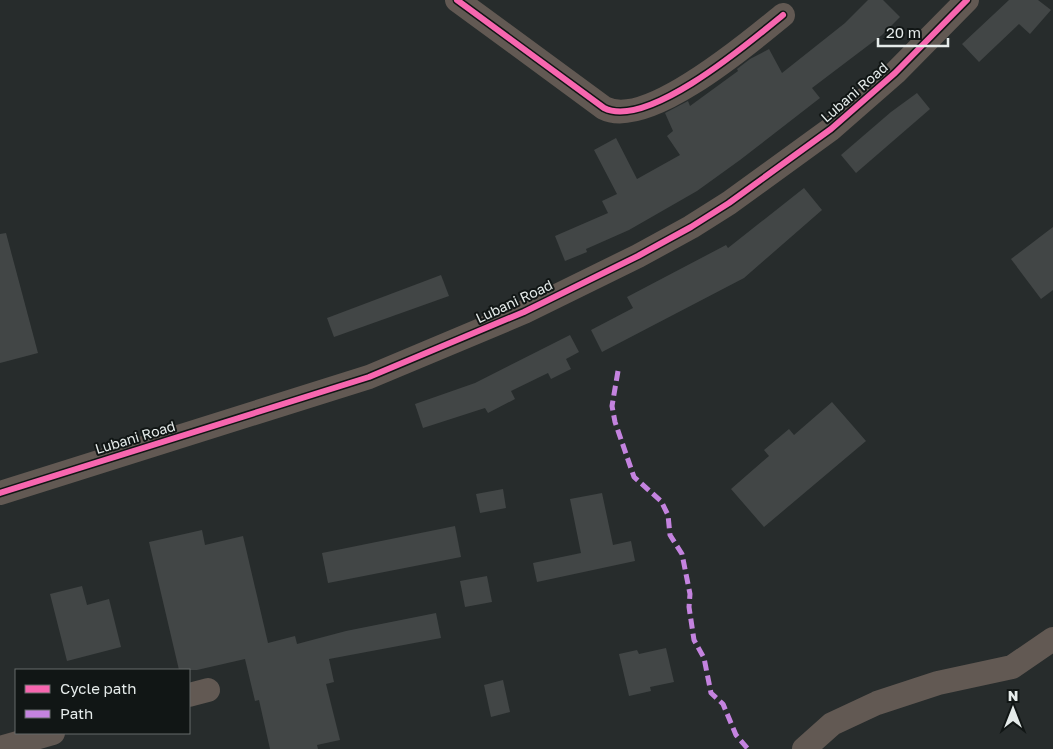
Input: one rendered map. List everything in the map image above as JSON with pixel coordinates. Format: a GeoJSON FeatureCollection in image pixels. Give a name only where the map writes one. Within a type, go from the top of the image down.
{"type":"FeatureCollection","features":[{"type":"Feature","properties":{"kind":"street"},"geometry":{"type":"LineString","coordinates":[[457,0],[604,108],[617,112],[642,108],[667,99],[734,53],[783,15]]}},
{"type":"Feature","properties":{"kind":"street","name":"Lubani Road"},"geometry":{"type":"LineString","coordinates":[[0,493],[369,377],[524,312],[638,256],[691,227],[729,203],[831,129],[896,73],[967,0]]}},
{"type":"Feature","properties":{"kind":"street"},"geometry":{"type":"LineString","coordinates":[[804,749],[832,724],[877,703],[938,683],[1012,667],[1053,639]]}},
{"type":"Feature","properties":{"kind":"street"},"geometry":{"type":"LineString","coordinates":[[0,748],[46,739]]}},
{"type":"Feature","properties":{"kind":"building"},"geometry":{"type":"Polygon","coordinates":[[[868,0],[883,0],[900,17],[882,35],[812,88],[820,98],[697,191],[629,230],[586,249],[587,252],[565,261],[555,236],[608,213],[602,201],[617,194],[594,150],[616,138],[637,179],[680,155],[667,136],[673,131],[665,113],[688,101],[690,106],[738,71],[737,69],[750,59],[769,49],[782,73],[845,23],[868,0]]]}},
{"type":"Feature","properties":{"kind":"building"},"geometry":{"type":"Polygon","coordinates":[[[1009,0],[1038,0],[1051,10],[1030,34],[1019,24],[979,62],[962,44],[1009,0]]]}},
{"type":"Feature","properties":{"kind":"building"},"geometry":{"type":"Polygon","coordinates":[[[917,93],[930,109],[856,173],[841,155],[891,112],[917,93]]]}},
{"type":"Feature","properties":{"kind":"building"},"geometry":{"type":"Polygon","coordinates":[[[804,188],[822,210],[744,278],[602,352],[591,330],[633,308],[627,297],[726,245],[728,248],[804,188]]]}},
{"type":"Feature","properties":{"kind":"building"},"geometry":{"type":"Polygon","coordinates":[[[1053,227],[1053,290],[1041,299],[1011,259],[1053,227]]]}},
{"type":"Feature","properties":{"kind":"building"},"geometry":{"type":"Polygon","coordinates":[[[6,233],[38,353],[0,363],[0,234],[6,233]]]}},
{"type":"Feature","properties":{"kind":"building"},"geometry":{"type":"Polygon","coordinates":[[[441,275],[449,296],[334,337],[327,318],[441,275]]]}},
{"type":"Feature","properties":{"kind":"building"},"geometry":{"type":"Polygon","coordinates":[[[570,335],[579,352],[566,359],[571,369],[551,379],[548,373],[511,391],[515,399],[488,413],[485,408],[423,428],[415,404],[475,383],[570,335]]]}},
{"type":"Feature","properties":{"kind":"building"},"geometry":{"type":"Polygon","coordinates":[[[832,402],[866,441],[764,527],[731,489],[769,456],[764,450],[789,429],[794,435],[832,402]]]}},
{"type":"Feature","properties":{"kind":"building"},"geometry":{"type":"Polygon","coordinates":[[[503,489],[506,508],[480,513],[476,494],[503,489]]]}},
{"type":"Feature","properties":{"kind":"building"},"geometry":{"type":"Polygon","coordinates":[[[602,493],[613,545],[631,541],[635,561],[537,582],[533,563],[581,553],[570,499],[602,493]]]}},
{"type":"Feature","properties":{"kind":"building"},"geometry":{"type":"Polygon","coordinates":[[[455,526],[461,557],[328,583],[322,553],[455,526]]]}},
{"type":"Feature","properties":{"kind":"building"},"geometry":{"type":"Polygon","coordinates":[[[202,530],[205,545],[243,536],[268,643],[295,636],[297,644],[346,631],[436,613],[441,638],[329,659],[334,682],[326,684],[340,740],[317,745],[318,749],[270,749],[259,700],[255,701],[245,659],[197,670],[179,669],[149,542],[202,530]]]}},
{"type":"Feature","properties":{"kind":"building"},"geometry":{"type":"Polygon","coordinates":[[[487,576],[492,602],[465,607],[460,581],[487,576]]]}},
{"type":"Feature","properties":{"kind":"building"},"geometry":{"type":"Polygon","coordinates":[[[82,586],[87,605],[109,599],[121,647],[67,661],[50,594],[82,586]]]}},
{"type":"Feature","properties":{"kind":"building"},"geometry":{"type":"Polygon","coordinates":[[[666,648],[674,682],[650,687],[651,691],[629,696],[619,654],[637,650],[639,654],[666,648]]]}},
{"type":"Feature","properties":{"kind":"building"},"geometry":{"type":"Polygon","coordinates":[[[503,680],[510,712],[491,717],[484,685],[503,680]]]}},
{"type":"Feature","properties":{"kind":"marked path"},"geometry":{"type":"LineString","coordinates":[[618,371],[612,406],[615,422],[634,477],[661,501],[668,515],[670,535],[682,554],[690,594],[689,607],[694,640],[704,658],[711,693],[723,704],[736,735],[748,749]]}},
{"type":"Feature","properties":{"kind":"cycle path"},"geometry":{"type":"LineString","coordinates":[[457,0],[604,108],[623,111],[645,107],[697,80],[783,15]]}},
{"type":"Feature","properties":{"kind":"cycle path"},"geometry":{"type":"LineString","coordinates":[[0,493],[369,377],[524,312],[638,256],[691,227],[729,203],[831,129],[895,73],[967,0]]}}]}
